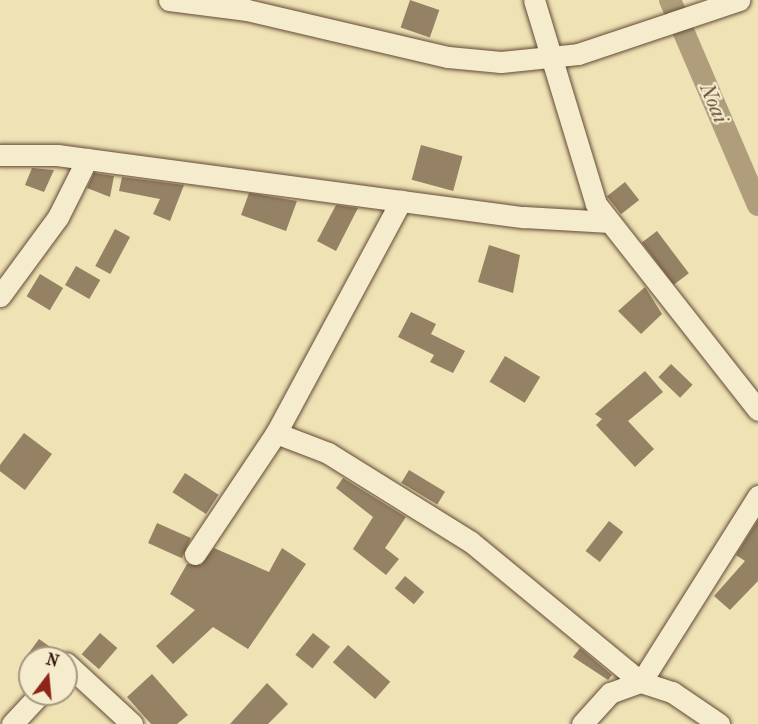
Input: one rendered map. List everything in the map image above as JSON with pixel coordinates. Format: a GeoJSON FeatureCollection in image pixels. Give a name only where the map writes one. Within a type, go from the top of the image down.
{"type":"FeatureCollection","features":[{"type":"Feature","properties":{"kind":"street"},"geometry":{"type":"LineString","coordinates":[[169,0],[246,10],[448,57],[553,59],[578,54],[739,0]]}},
{"type":"Feature","properties":{"kind":"street"},"geometry":{"type":"LineString","coordinates":[[534,0],[596,204],[758,410]]}},
{"type":"Feature","properties":{"kind":"street"},"geometry":{"type":"LineString","coordinates":[[0,154],[87,159],[401,201],[610,222]]}},
{"type":"Feature","properties":{"kind":"street"},"geometry":{"type":"LineString","coordinates":[[0,296],[58,217],[87,159]]}},
{"type":"Feature","properties":{"kind":"street"},"geometry":{"type":"LineString","coordinates":[[195,554],[276,433],[401,201]]}},
{"type":"Feature","properties":{"kind":"street"},"geometry":{"type":"LineString","coordinates":[[276,433],[328,453],[471,542],[641,682],[672,692],[719,724]]}},
{"type":"Feature","properties":{"kind":"street"},"geometry":{"type":"LineString","coordinates":[[582,724],[610,693],[641,682],[758,496]]}},
{"type":"Feature","properties":{"kind":"street"},"geometry":{"type":"LineString","coordinates":[[78,674],[132,724]]}},
{"type":"Feature","properties":{"kind":"street"},"geometry":{"type":"LineString","coordinates":[[12,724],[29,706]]}},
{"type":"Feature","properties":{"kind":"building"},"geometry":{"type":"Polygon","coordinates":[[[410,0],[439,10],[430,38],[401,27],[410,0]]]}},
{"type":"Feature","properties":{"kind":"building"},"geometry":{"type":"Polygon","coordinates":[[[421,145],[463,156],[453,191],[412,180],[421,145]]]}},
{"type":"Feature","properties":{"kind":"building"},"geometry":{"type":"Polygon","coordinates":[[[32,168],[54,170],[44,192],[25,185],[32,168]]]}},
{"type":"Feature","properties":{"kind":"building"},"geometry":{"type":"Polygon","coordinates":[[[94,173],[114,176],[110,197],[87,188],[94,173]]]}},
{"type":"Feature","properties":{"kind":"building"},"geometry":{"type":"Polygon","coordinates":[[[122,177],[184,185],[170,221],[153,214],[160,199],[119,191],[122,177]]]}},
{"type":"Feature","properties":{"kind":"building"},"geometry":{"type":"Polygon","coordinates":[[[625,182],[639,200],[621,214],[607,196],[625,182]]]}},
{"type":"Feature","properties":{"kind":"building"},"geometry":{"type":"Polygon","coordinates":[[[249,193],[297,201],[286,231],[241,215],[249,193]]]}},
{"type":"Feature","properties":{"kind":"building"},"geometry":{"type":"Polygon","coordinates":[[[336,205],[358,208],[336,251],[317,241],[336,205]]]}},
{"type":"Feature","properties":{"kind":"building"},"geometry":{"type":"Polygon","coordinates":[[[115,229],[130,237],[110,274],[95,266],[115,229]]]}},
{"type":"Feature","properties":{"kind":"building"},"geometry":{"type":"Polygon","coordinates":[[[657,231],[689,273],[674,285],[642,242],[657,231]]]}},
{"type":"Feature","properties":{"kind":"building"},"geometry":{"type":"Polygon","coordinates":[[[489,245],[520,255],[513,293],[478,282],[489,245]]]}},
{"type":"Feature","properties":{"kind":"building"},"geometry":{"type":"Polygon","coordinates":[[[76,266],[100,280],[89,299],[65,285],[76,266]]]}},
{"type":"Feature","properties":{"kind":"building"},"geometry":{"type":"Polygon","coordinates":[[[40,274],[63,288],[50,310],[27,296],[40,274]]]}},
{"type":"Feature","properties":{"kind":"building"},"geometry":{"type":"Polygon","coordinates":[[[645,287],[662,314],[641,334],[618,311],[645,287]]]}},
{"type":"Feature","properties":{"kind":"building"},"geometry":{"type":"Polygon","coordinates":[[[411,312],[436,324],[431,334],[465,351],[453,373],[430,362],[434,355],[398,337],[411,312]]]}},
{"type":"Feature","properties":{"kind":"building"},"geometry":{"type":"Polygon","coordinates":[[[505,356],[540,377],[525,403],[490,382],[505,356]]]}},
{"type":"Feature","properties":{"kind":"building"},"geometry":{"type":"Polygon","coordinates":[[[671,364],[693,385],[680,398],[658,377],[671,364]]]}},
{"type":"Feature","properties":{"kind":"building"},"geometry":{"type":"Polygon","coordinates":[[[645,371],[663,392],[628,421],[654,449],[635,467],[596,425],[602,419],[595,414],[645,371]]]}},
{"type":"Feature","properties":{"kind":"building"},"geometry":{"type":"Polygon","coordinates":[[[24,433],[52,454],[25,490],[0,471],[0,465],[24,433]]]}},
{"type":"Feature","properties":{"kind":"building"},"geometry":{"type":"Polygon","coordinates":[[[409,470],[445,492],[437,504],[401,483],[409,470]]]}},
{"type":"Feature","properties":{"kind":"building"},"geometry":{"type":"Polygon","coordinates":[[[185,473],[219,495],[206,514],[172,492],[185,473]]]}},
{"type":"Feature","properties":{"kind":"building"},"geometry":{"type":"Polygon","coordinates":[[[343,478],[406,517],[385,548],[399,559],[386,575],[353,549],[373,517],[336,488],[343,478]]]}},
{"type":"Feature","properties":{"kind":"building"},"geometry":{"type":"Polygon","coordinates":[[[758,520],[758,581],[730,610],[714,596],[745,561],[736,555],[758,520]]]}},
{"type":"Feature","properties":{"kind":"building"},"geometry":{"type":"Polygon","coordinates":[[[609,521],[623,532],[600,562],[586,551],[609,521]]]}},
{"type":"Feature","properties":{"kind":"building"},"geometry":{"type":"Polygon","coordinates":[[[157,523],[191,538],[182,558],[148,543],[157,523]]]}},
{"type":"Feature","properties":{"kind":"building"},"geometry":{"type":"Polygon","coordinates":[[[214,548],[269,572],[282,548],[306,564],[248,649],[213,627],[173,664],[156,646],[195,610],[170,594],[187,564],[201,565],[214,548]]]}},
{"type":"Feature","properties":{"kind":"building"},"geometry":{"type":"Polygon","coordinates":[[[405,576],[424,592],[414,604],[395,588],[405,576]]]}},
{"type":"Feature","properties":{"kind":"building"},"geometry":{"type":"Polygon","coordinates":[[[100,633],[117,648],[99,669],[82,654],[100,633]]]}},
{"type":"Feature","properties":{"kind":"building"},"geometry":{"type":"Polygon","coordinates":[[[313,633],[330,647],[312,669],[295,655],[313,633]]]}},
{"type":"Feature","properties":{"kind":"building"},"geometry":{"type":"Polygon","coordinates":[[[39,639],[49,646],[34,646],[39,639]]]}},
{"type":"Feature","properties":{"kind":"building"},"geometry":{"type":"Polygon","coordinates":[[[348,645],[390,682],[375,699],[333,662],[348,645]]]}},
{"type":"Feature","properties":{"kind":"building"},"geometry":{"type":"Polygon","coordinates":[[[580,648],[612,675],[608,680],[573,657],[580,648]]]}},
{"type":"Feature","properties":{"kind":"building"},"geometry":{"type":"Polygon","coordinates":[[[152,674],[188,715],[177,724],[151,724],[127,697],[152,674]]]}},
{"type":"Feature","properties":{"kind":"building"},"geometry":{"type":"Polygon","coordinates":[[[267,683],[288,704],[268,724],[230,724],[267,683]]]}},
{"type":"Feature","properties":{"kind":"waterway","name":"Noai"},"geometry":{"type":"LineString","coordinates":[[670,0],[758,205]]}}]}
